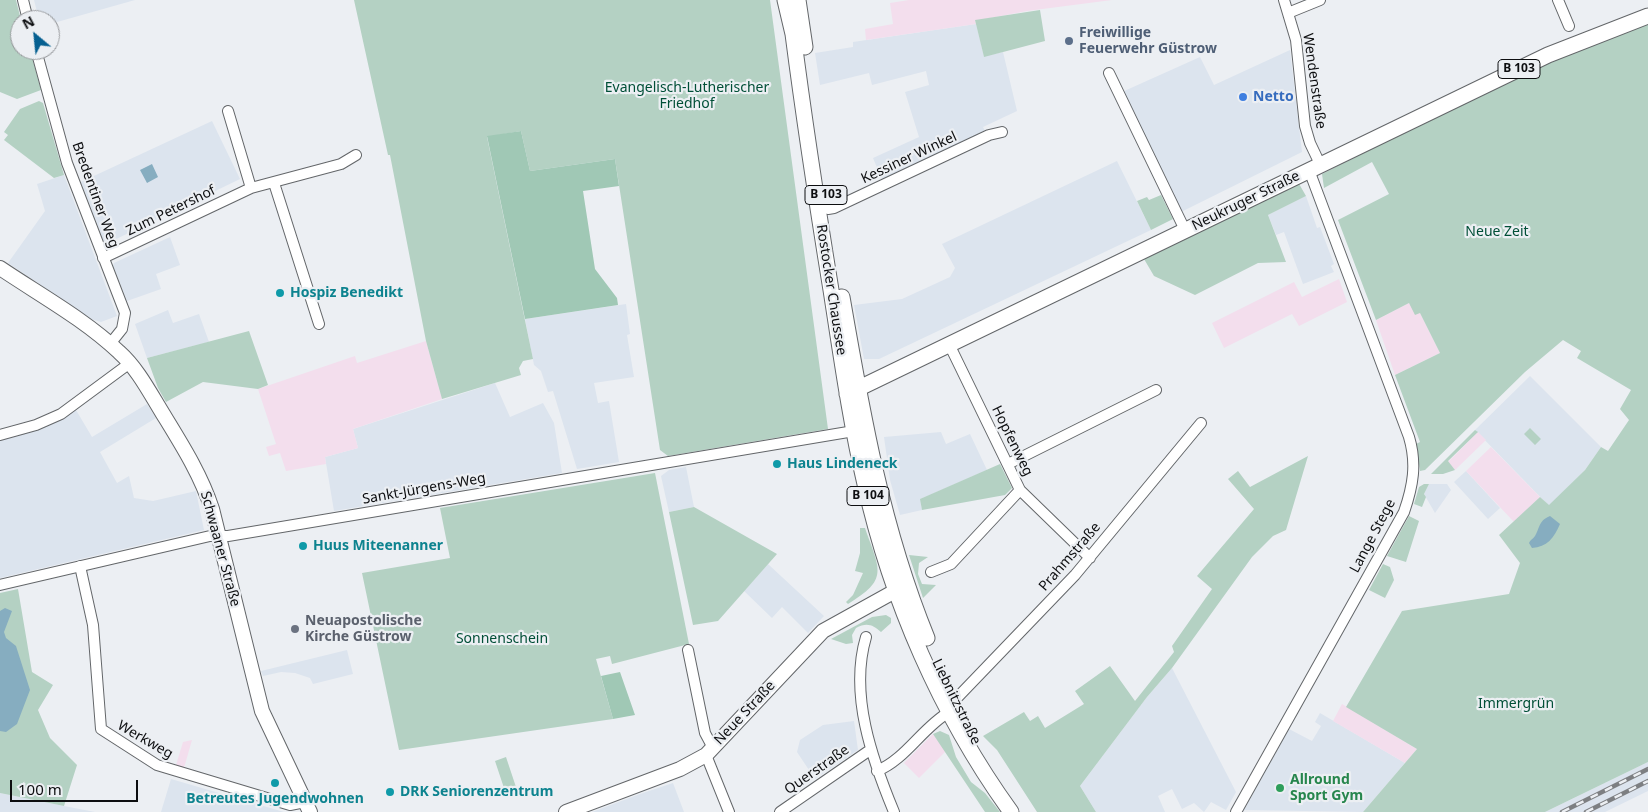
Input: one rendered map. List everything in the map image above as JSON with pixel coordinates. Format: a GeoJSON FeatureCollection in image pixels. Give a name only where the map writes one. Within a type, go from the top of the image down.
{"type":"FeatureCollection","features":[{"type":"Feature","properties":{"kind":"main road","name":"Rostocker Chaussee"},"geometry":{"type":"LineString","coordinates":[[785,0],[793,34],[852,392]]}},
{"type":"Feature","properties":{"kind":"main road","name":"Rostocker Chaussee"},"geometry":{"type":"LineString","coordinates":[[798,0],[852,392],[854,431]]}},
{"type":"Feature","properties":{"kind":"main road","name":"Neukruger Straße"},"geometry":{"type":"LineString","coordinates":[[852,392],[1548,55],[1648,16]]}},
{"type":"Feature","properties":{"kind":"main road","name":"Schwaaner Straße"},"geometry":{"type":"LineString","coordinates":[[0,268],[110,344],[130,363],[155,400],[198,473],[207,492],[219,536],[262,711],[308,807]]}},
{"type":"Feature","properties":{"kind":"main road","name":"B 104"},"geometry":{"type":"LineString","coordinates":[[852,392],[901,587]]}},
{"type":"Feature","properties":{"kind":"main road","name":"B 104"},"geometry":{"type":"LineString","coordinates":[[854,431],[875,526],[901,587]]}},
{"type":"Feature","properties":{"kind":"main road","name":"Liebnitzstraße"},"geometry":{"type":"LineString","coordinates":[[901,587],[974,758],[1011,812]]}},
{"type":"Feature","properties":{"kind":"main road","name":"Neue Straße"},"geometry":{"type":"LineString","coordinates":[[566,812],[680,769],[710,751],[799,654],[823,631],[901,587]]}},
{"type":"Feature","properties":{"kind":"main road","name":"Liebnitzstraße"},"geometry":{"type":"LineString","coordinates":[[951,707],[985,760],[1022,812]]}},
{"type":"Feature","properties":{"kind":"street","name":"Wendenstraße"},"geometry":{"type":"LineString","coordinates":[[1284,0],[1297,48],[1305,126],[1314,167]]}},
{"type":"Feature","properties":{"kind":"street"},"geometry":{"type":"LineString","coordinates":[[1288,13],[1320,0]]}},
{"type":"Feature","properties":{"kind":"street"},"geometry":{"type":"LineString","coordinates":[[1558,0],[1569,26]]}},
{"type":"Feature","properties":{"kind":"street","name":"Bredentiner Weg"},"geometry":{"type":"LineString","coordinates":[[39,60],[62,147],[125,313],[122,328],[110,344]]}},
{"type":"Feature","properties":{"kind":"street"},"geometry":{"type":"LineString","coordinates":[[1109,73],[1185,230]]}},
{"type":"Feature","properties":{"kind":"street"},"geometry":{"type":"LineString","coordinates":[[228,111],[251,188]]}},
{"type":"Feature","properties":{"kind":"street","name":"Kessiner Winkel"},"geometry":{"type":"LineString","coordinates":[[828,209],[834,208],[989,135],[1002,132]]}},
{"type":"Feature","properties":{"kind":"street","name":"Zum Petershof"},"geometry":{"type":"LineString","coordinates":[[103,258],[251,188],[340,164],[356,156]]}},
{"type":"Feature","properties":{"kind":"street","name":"Lange Stege"},"geometry":{"type":"LineString","coordinates":[[1236,812],[1404,512],[1414,479],[1413,451],[1409,437],[1314,167]]}},
{"type":"Feature","properties":{"kind":"street"},"geometry":{"type":"LineString","coordinates":[[274,182],[319,324]]}},
{"type":"Feature","properties":{"kind":"street","name":"Hopfenweg"},"geometry":{"type":"LineString","coordinates":[[950,344],[1020,490],[1090,558]]}},
{"type":"Feature","properties":{"kind":"street"},"geometry":{"type":"LineString","coordinates":[[0,435],[36,425],[61,414],[130,363]]}},
{"type":"Feature","properties":{"kind":"street"},"geometry":{"type":"LineString","coordinates":[[1008,464],[1156,390]]}},
{"type":"Feature","properties":{"kind":"street","name":"Prahmstraße"},"geometry":{"type":"LineString","coordinates":[[877,771],[895,762],[951,707],[1057,595],[1090,558],[1201,423]]}},
{"type":"Feature","properties":{"kind":"street","name":"Sankt-Jürgens-Weg"},"geometry":{"type":"LineString","coordinates":[[0,585],[210,536],[854,431]]}},
{"type":"Feature","properties":{"kind":"street"},"geometry":{"type":"LineString","coordinates":[[931,572],[951,564],[1020,490]]}},
{"type":"Feature","properties":{"kind":"street","name":"Werkweg"},"geometry":{"type":"LineString","coordinates":[[80,566],[93,625],[101,729],[157,765],[290,805],[308,807]]}},
{"type":"Feature","properties":{"kind":"street"},"geometry":{"type":"LineString","coordinates":[[866,637],[859,658],[859,677],[870,750],[894,812]]}},
{"type":"Feature","properties":{"kind":"street"},"geometry":{"type":"LineString","coordinates":[[688,650],[705,733],[729,812]]}},
{"type":"Feature","properties":{"kind":"street","name":"Querstraße"},"geometry":{"type":"LineString","coordinates":[[780,812],[870,750]]}},
{"type":"Feature","properties":{"kind":"shaded area"},"geometry":{"type":"Polygon","coordinates":[[[34,0],[135,0],[60,21],[60,10],[36,10],[34,0]]]}},
{"type":"Feature","properties":{"kind":"shaded area"},"geometry":{"type":"Polygon","coordinates":[[[909,0],[1112,0],[1027,11],[975,21],[976,24],[866,40],[865,29],[893,24],[890,3],[909,0]]]}},
{"type":"Feature","properties":{"kind":"shaded area"},"geometry":{"type":"Polygon","coordinates":[[[976,24],[984,56],[1003,52],[1017,111],[983,127],[986,133],[883,182],[873,158],[919,137],[905,92],[929,85],[926,71],[872,85],[869,73],[820,85],[815,53],[853,47],[853,42],[976,24]]]}},
{"type":"Feature","properties":{"kind":"shaded area"},"geometry":{"type":"Polygon","coordinates":[[[1290,50],[1302,152],[1181,212],[1122,92],[1200,57],[1214,85],[1290,50]]]}},
{"type":"Feature","properties":{"kind":"shaded area"},"geometry":{"type":"Polygon","coordinates":[[[212,121],[240,179],[108,243],[104,242],[81,182],[212,121]]]}},
{"type":"Feature","properties":{"kind":"shaded area"},"geometry":{"type":"Polygon","coordinates":[[[1117,161],[1151,230],[879,359],[864,359],[854,305],[902,299],[950,277],[955,268],[942,244],[1117,161]]]}},
{"type":"Feature","properties":{"kind":"shaded area"},"geometry":{"type":"Polygon","coordinates":[[[64,175],[117,316],[101,322],[91,319],[8,263],[45,211],[37,184],[64,175]]]}},
{"type":"Feature","properties":{"kind":"shaded area"},"geometry":{"type":"Polygon","coordinates":[[[1306,196],[1317,228],[1320,227],[1334,264],[1331,266],[1334,272],[1303,284],[1284,232],[1276,235],[1268,215],[1306,196]]]}},
{"type":"Feature","properties":{"kind":"shaded area"},"geometry":{"type":"Polygon","coordinates":[[[170,237],[180,265],[156,274],[161,289],[127,301],[113,266],[114,263],[170,237]]]}},
{"type":"Feature","properties":{"kind":"shaded area"},"geometry":{"type":"Polygon","coordinates":[[[1339,279],[1347,302],[1299,326],[1292,314],[1224,348],[1212,323],[1294,282],[1302,297],[1339,279]]]}},
{"type":"Feature","properties":{"kind":"shaded area"},"geometry":{"type":"Polygon","coordinates":[[[1409,303],[1420,313],[1440,353],[1395,375],[1376,320],[1409,303]]]}},
{"type":"Feature","properties":{"kind":"shaded area"},"geometry":{"type":"Polygon","coordinates":[[[626,304],[630,334],[627,335],[634,377],[594,383],[598,403],[609,401],[619,462],[577,469],[553,391],[548,392],[541,371],[534,365],[525,319],[626,304]]]}},
{"type":"Feature","properties":{"kind":"shaded area"},"geometry":{"type":"Polygon","coordinates":[[[168,310],[173,323],[199,314],[209,342],[147,358],[135,324],[168,310]]]}},
{"type":"Feature","properties":{"kind":"shaded area"},"geometry":{"type":"Polygon","coordinates":[[[426,341],[442,399],[353,429],[358,448],[325,457],[326,464],[286,471],[280,453],[269,456],[266,447],[276,444],[258,389],[355,356],[357,363],[426,341]]]}},
{"type":"Feature","properties":{"kind":"shaded area"},"geometry":{"type":"Polygon","coordinates":[[[1530,376],[1601,447],[1585,470],[1549,506],[1475,430],[1530,376]]]}},
{"type":"Feature","properties":{"kind":"shaded area"},"geometry":{"type":"Polygon","coordinates":[[[495,383],[510,417],[543,403],[554,423],[562,473],[334,511],[325,457],[358,448],[353,429],[495,383]]]}},
{"type":"Feature","properties":{"kind":"shaded area"},"geometry":{"type":"Polygon","coordinates":[[[147,404],[156,418],[100,452],[117,483],[129,476],[134,498],[153,501],[196,491],[204,530],[0,578],[0,440],[41,428],[76,410],[92,437],[147,404]]]}},
{"type":"Feature","properties":{"kind":"shaded area"},"geometry":{"type":"Polygon","coordinates":[[[941,432],[946,444],[970,434],[987,470],[921,499],[922,510],[900,515],[890,480],[884,437],[941,432]]]}},
{"type":"Feature","properties":{"kind":"shaded area"},"geometry":{"type":"Polygon","coordinates":[[[1478,432],[1486,440],[1455,470],[1448,462],[1478,432]]]}},
{"type":"Feature","properties":{"kind":"shaded area"},"geometry":{"type":"Polygon","coordinates":[[[1491,447],[1540,497],[1514,522],[1466,471],[1491,447]]]}},
{"type":"Feature","properties":{"kind":"shaded area"},"geometry":{"type":"Polygon","coordinates":[[[686,467],[694,507],[669,512],[661,476],[669,470],[686,467]]]}},
{"type":"Feature","properties":{"kind":"shaded area"},"geometry":{"type":"Polygon","coordinates":[[[1466,471],[1500,508],[1488,519],[1454,482],[1466,471]]]}},
{"type":"Feature","properties":{"kind":"shaded area"},"geometry":{"type":"Polygon","coordinates":[[[1429,484],[1447,484],[1451,490],[1435,513],[1424,494],[1429,484]]]}},
{"type":"Feature","properties":{"kind":"shaded area"},"geometry":{"type":"Polygon","coordinates":[[[768,564],[824,616],[808,633],[782,607],[772,618],[744,591],[768,564]]]}},
{"type":"Feature","properties":{"kind":"shaded area"},"geometry":{"type":"Polygon","coordinates":[[[347,650],[353,674],[313,684],[310,678],[295,673],[281,672],[263,676],[261,671],[347,650]]]}},
{"type":"Feature","properties":{"kind":"shaded area"},"geometry":{"type":"Polygon","coordinates":[[[1172,668],[1236,792],[1226,810],[1211,802],[1204,812],[1194,803],[1182,809],[1172,789],[1158,796],[1165,812],[1096,812],[1080,786],[1147,697],[1172,668]]]}},
{"type":"Feature","properties":{"kind":"shaded area"},"geometry":{"type":"Polygon","coordinates":[[[1342,704],[1417,749],[1405,763],[1333,721],[1342,704]]]}},
{"type":"Feature","properties":{"kind":"shaded area"},"geometry":{"type":"Polygon","coordinates":[[[1320,713],[1405,763],[1363,812],[1244,810],[1289,729],[1312,741],[1321,726],[1315,722],[1320,713]]]}},
{"type":"Feature","properties":{"kind":"shaded area"},"geometry":{"type":"Polygon","coordinates":[[[854,721],[858,750],[815,779],[797,752],[800,740],[823,725],[854,721]]]}},
{"type":"Feature","properties":{"kind":"shaded area"},"geometry":{"type":"Polygon","coordinates":[[[933,734],[946,751],[919,778],[904,763],[933,734]]]}},
{"type":"Feature","properties":{"kind":"shaded area"},"geometry":{"type":"Polygon","coordinates":[[[192,740],[184,768],[176,765],[183,742],[192,740]]]}},
{"type":"Feature","properties":{"kind":"shaded area"},"geometry":{"type":"Polygon","coordinates":[[[1648,762],[1648,791],[1605,812],[1545,812],[1648,762]]]}},
{"type":"Feature","properties":{"kind":"shaded area"},"geometry":{"type":"Polygon","coordinates":[[[171,779],[284,812],[161,812],[171,779]]]}},
{"type":"Feature","properties":{"kind":"shaded area"},"geometry":{"type":"Polygon","coordinates":[[[673,783],[684,812],[592,812],[640,794],[673,783]]]}},
{"type":"Feature","properties":{"kind":"shaded area"},"geometry":{"type":"Polygon","coordinates":[[[0,793],[64,806],[95,812],[0,812],[0,793]]]}},
{"type":"Feature","properties":{"kind":"green space"},"geometry":{"type":"Polygon","coordinates":[[[0,0],[16,0],[18,10],[10,10],[10,60],[33,60],[41,90],[17,99],[0,92],[0,0]]]}},
{"type":"Feature","properties":{"kind":"green space","name":"Evangelisch-Lutherischer Friedhof"},"geometry":{"type":"Polygon","coordinates":[[[354,0],[770,0],[828,429],[668,456],[660,450],[615,159],[530,171],[521,131],[487,137],[533,359],[523,361],[519,368],[521,375],[442,399],[426,341],[390,155],[388,155],[354,0]]]}},
{"type":"Feature","properties":{"kind":"green space"},"geometry":{"type":"Polygon","coordinates":[[[1040,10],[1045,41],[984,57],[975,20],[1040,10]]]}},
{"type":"Feature","properties":{"kind":"green space"},"geometry":{"type":"Polygon","coordinates":[[[1648,24],[1648,762],[1545,812],[1363,812],[1417,749],[1346,707],[1402,611],[1509,594],[1520,563],[1499,535],[1540,497],[1549,505],[1585,470],[1601,447],[1608,451],[1629,420],[1620,409],[1631,390],[1577,358],[1581,351],[1563,340],[1525,372],[1425,470],[1420,471],[1416,444],[1420,442],[1395,375],[1440,353],[1420,313],[1415,315],[1409,303],[1376,320],[1338,220],[1389,194],[1372,162],[1324,188],[1322,174],[1501,83],[1553,60],[1648,24]]]}},
{"type":"Feature","properties":{"kind":"green space"},"geometry":{"type":"Polygon","coordinates":[[[39,101],[43,103],[64,175],[54,178],[4,140],[8,135],[4,132],[20,109],[39,101]]]}},
{"type":"Feature","properties":{"kind":"green space"},"geometry":{"type":"Polygon","coordinates":[[[521,131],[530,171],[615,159],[619,186],[583,191],[595,269],[617,298],[618,305],[525,319],[487,136],[521,131]]]}},
{"type":"Feature","properties":{"kind":"green space"},"geometry":{"type":"Polygon","coordinates":[[[1298,182],[1306,196],[1268,215],[1286,262],[1258,263],[1195,295],[1154,276],[1144,259],[1147,255],[1298,182]]]}},
{"type":"Feature","properties":{"kind":"green space"},"geometry":{"type":"Polygon","coordinates":[[[1161,195],[1173,219],[1151,230],[1137,201],[1147,197],[1149,200],[1161,195]]]}},
{"type":"Feature","properties":{"kind":"green space"},"geometry":{"type":"Polygon","coordinates":[[[249,331],[268,385],[258,389],[203,382],[166,402],[158,388],[147,358],[249,331]]]}},
{"type":"Feature","properties":{"kind":"green space"},"geometry":{"type":"Polygon","coordinates":[[[1530,428],[1541,439],[1535,445],[1524,434],[1530,428]]]}},
{"type":"Feature","properties":{"kind":"green space"},"geometry":{"type":"Polygon","coordinates":[[[1475,430],[1478,432],[1448,461],[1455,470],[1443,474],[1431,474],[1475,430]]]}},
{"type":"Feature","properties":{"kind":"green space"},"geometry":{"type":"Polygon","coordinates":[[[1308,456],[1286,530],[1273,536],[1252,557],[1172,668],[1147,697],[1080,786],[1096,812],[1037,812],[997,750],[983,736],[1024,712],[1030,721],[1038,716],[1045,728],[1084,704],[1075,691],[1110,666],[1135,701],[1174,652],[1172,646],[1212,589],[1197,576],[1254,509],[1228,479],[1238,471],[1250,487],[1308,456]]]}},
{"type":"Feature","properties":{"kind":"green space"},"geometry":{"type":"Polygon","coordinates":[[[1000,464],[1012,488],[1005,495],[922,510],[920,499],[1000,464]]]}},
{"type":"Feature","properties":{"kind":"green space","name":"Sonnenschein"},"geometry":{"type":"Polygon","coordinates":[[[655,473],[689,644],[612,664],[610,656],[596,659],[613,719],[399,750],[362,573],[450,558],[440,508],[655,473]]]}},
{"type":"Feature","properties":{"kind":"green space"},"geometry":{"type":"Polygon","coordinates":[[[1429,484],[1424,494],[1426,497],[1422,507],[1414,504],[1419,487],[1429,484]]]}},
{"type":"Feature","properties":{"kind":"green space"},"geometry":{"type":"Polygon","coordinates":[[[694,507],[777,554],[718,621],[693,625],[669,512],[694,507]]]}},
{"type":"Feature","properties":{"kind":"green space"},"geometry":{"type":"Polygon","coordinates":[[[1409,516],[1419,521],[1406,562],[1387,556],[1409,516]]]}},
{"type":"Feature","properties":{"kind":"green space"},"geometry":{"type":"Polygon","coordinates":[[[860,528],[865,528],[877,564],[878,573],[870,588],[848,604],[846,602],[853,595],[863,573],[855,571],[860,553],[860,528]]]}},
{"type":"Feature","properties":{"kind":"green space"},"geometry":{"type":"Polygon","coordinates":[[[909,555],[928,557],[919,563],[918,574],[922,584],[936,585],[923,598],[909,555]]]}},
{"type":"Feature","properties":{"kind":"green space"},"geometry":{"type":"Polygon","coordinates":[[[1383,564],[1390,567],[1394,580],[1385,598],[1369,590],[1383,564]]]}},
{"type":"Feature","properties":{"kind":"green space"},"geometry":{"type":"Polygon","coordinates":[[[18,589],[32,672],[53,685],[38,710],[50,738],[77,765],[64,806],[0,793],[0,593],[18,589]]]}},
{"type":"Feature","properties":{"kind":"green space"},"geometry":{"type":"Polygon","coordinates":[[[886,615],[891,618],[891,623],[881,632],[872,626],[863,625],[856,628],[852,635],[853,643],[846,644],[831,639],[872,617],[886,615]]]}},
{"type":"Feature","properties":{"kind":"green space"},"geometry":{"type":"Polygon","coordinates":[[[620,672],[635,715],[613,719],[601,676],[620,672]]]}},
{"type":"Feature","properties":{"kind":"green space"},"geometry":{"type":"Polygon","coordinates":[[[940,731],[949,735],[956,757],[971,782],[985,793],[1000,812],[985,812],[933,734],[940,731]]]}},
{"type":"Feature","properties":{"kind":"green space"},"geometry":{"type":"Polygon","coordinates":[[[506,757],[518,793],[507,797],[495,761],[506,757]]]}},
{"type":"Feature","properties":{"kind":"water"},"geometry":{"type":"Polygon","coordinates":[[[152,164],[158,177],[147,183],[140,170],[152,164]]]}},
{"type":"Feature","properties":{"kind":"water"},"geometry":{"type":"Polygon","coordinates":[[[1550,516],[1560,524],[1555,534],[1546,544],[1532,548],[1529,542],[1535,536],[1541,522],[1550,516]]]}},
{"type":"Feature","properties":{"kind":"water"},"geometry":{"type":"Polygon","coordinates":[[[5,608],[12,611],[4,632],[6,638],[16,646],[30,690],[17,724],[6,732],[0,731],[0,611],[5,608]]]}},
{"type":"Feature","properties":{"kind":"railway"},"geometry":{"type":"LineString","coordinates":[[1562,812],[1648,769]]}},
{"type":"Feature","properties":{"kind":"railway"},"geometry":{"type":"LineString","coordinates":[[1586,812],[1648,781]]}},
{"type":"Feature","properties":{"kind":"place","name":"Freiwillige Feuerwehr Güstrow"},"geometry":{"type":"Point","coordinates":[1069,41]}},
{"type":"Feature","properties":{"kind":"place","name":"Netto"},"geometry":{"type":"Point","coordinates":[1243,97]}},
{"type":"Feature","properties":{"kind":"place","name":"Hospiz Benedikt"},"geometry":{"type":"Point","coordinates":[280,293]}},
{"type":"Feature","properties":{"kind":"place","name":"Haus Lindeneck"},"geometry":{"type":"Point","coordinates":[777,464]}},
{"type":"Feature","properties":{"kind":"place","name":"Huus Miteenanner"},"geometry":{"type":"Point","coordinates":[303,546]}},
{"type":"Feature","properties":{"kind":"place","name":"Neuapostolische Kirche Güstrow"},"geometry":{"type":"Point","coordinates":[295,629]}},
{"type":"Feature","properties":{"kind":"place","name":"Betreutes Jugendwohnen"},"geometry":{"type":"Point","coordinates":[275,783]}},
{"type":"Feature","properties":{"kind":"place","name":"Allround Sport Gym"},"geometry":{"type":"Point","coordinates":[1280,788]}},
{"type":"Feature","properties":{"kind":"place","name":"DRK Seniorenzentrum"},"geometry":{"type":"Point","coordinates":[390,792]}},
{"type":"Feature","properties":{"kind":"park label","name":"Neue Zeit"},"geometry":{"type":"Point","coordinates":[1497,232]}},
{"type":"Feature","properties":{"kind":"park label","name":"Immergrün"},"geometry":{"type":"Point","coordinates":[1516,704]}}]}
